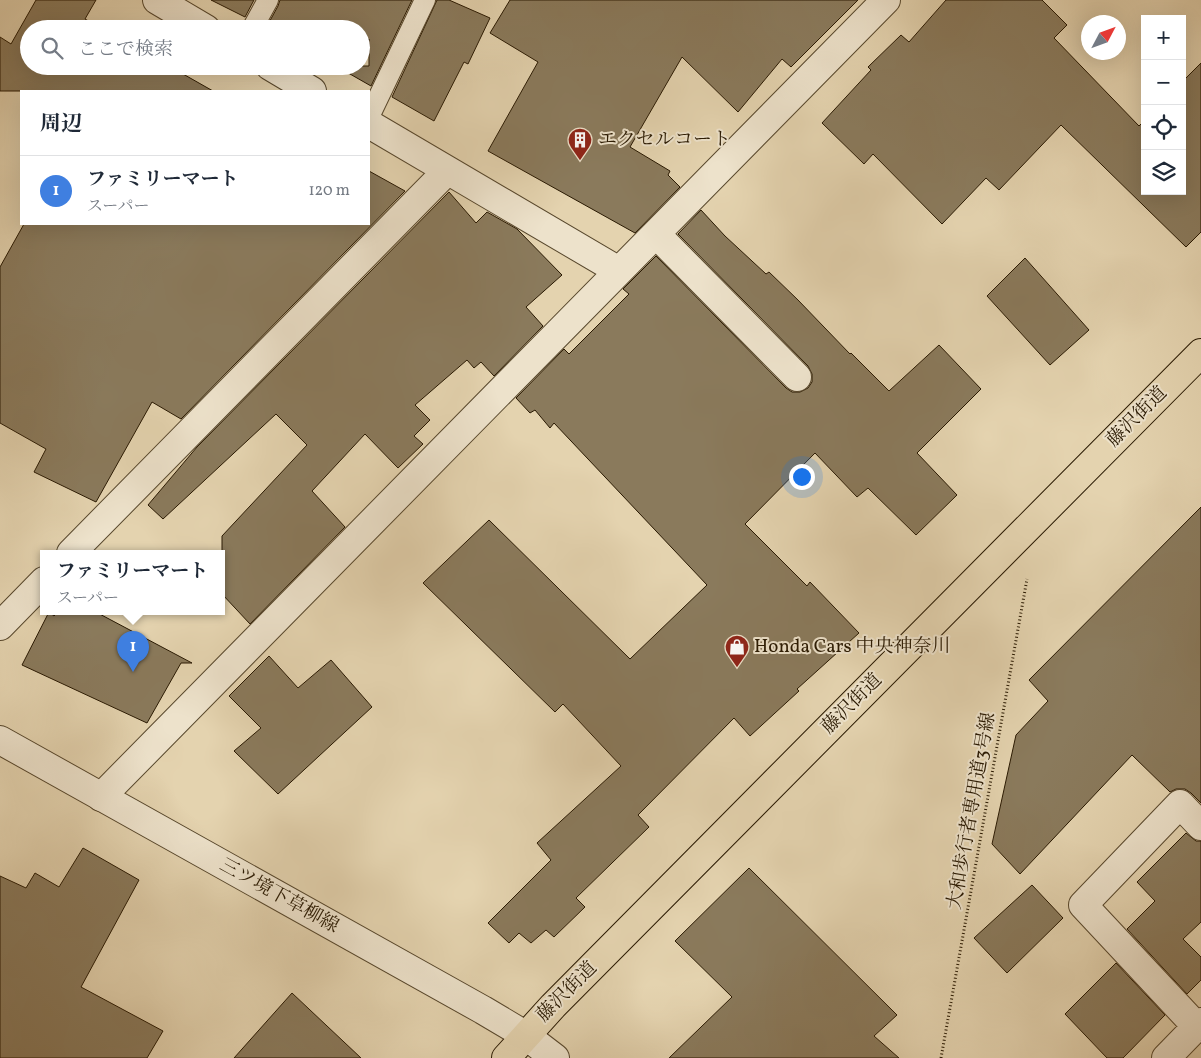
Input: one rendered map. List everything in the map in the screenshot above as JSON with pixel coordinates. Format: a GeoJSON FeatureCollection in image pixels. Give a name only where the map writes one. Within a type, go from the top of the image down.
{"type":"FeatureCollection","features":[{"type":"Feature","properties":{"kind":"highway","name":"藤沢街道"},"geometry":{"type":"LineString","coordinates":[[506,1058],[525,1035],[1201,353]]}},
{"type":"Feature","properties":{"kind":"street"},"geometry":{"type":"LineString","coordinates":[[157,0],[191,20]]}},
{"type":"Feature","properties":{"kind":"street"},"geometry":{"type":"LineString","coordinates":[[101,796],[886,0]]}},
{"type":"Feature","properties":{"kind":"street"},"geometry":{"type":"LineString","coordinates":[[285,75],[310,90]]}},
{"type":"Feature","properties":{"kind":"street"},"geometry":{"type":"LineString","coordinates":[[370,125],[619,271]]}},
{"type":"Feature","properties":{"kind":"street"},"geometry":{"type":"LineString","coordinates":[[75,550],[447,171]]}},
{"type":"Feature","properties":{"kind":"street"},"geometry":{"type":"LineString","coordinates":[[656,234],[797,377]]}},
{"type":"Feature","properties":{"kind":"street"},"geometry":{"type":"LineString","coordinates":[[0,626],[40,585]]}},
{"type":"Feature","properties":{"kind":"street","name":"三ツ境下草柳線"},"geometry":{"type":"LineString","coordinates":[[0,740],[483,1010],[525,1035],[555,1058]]}},
{"type":"Feature","properties":{"kind":"street"},"geometry":{"type":"LineString","coordinates":[[1166,1058],[1199,1025],[1083,905],[1180,804],[1201,826]]}},
{"type":"Feature","properties":{"kind":"lane"},"geometry":{"type":"LineString","coordinates":[[257,20],[268,0]]}},
{"type":"Feature","properties":{"kind":"lane"},"geometry":{"type":"LineString","coordinates":[[370,115],[425,0]]}},
{"type":"Feature","properties":{"kind":"path","name":"大和歩行者専用道3号線"},"geometry":{"type":"LineString","coordinates":[[942,1058],[1027,578]]}},
{"type":"Feature","properties":{"kind":"building"},"geometry":{"type":"Polygon","coordinates":[[[36,0],[96,0],[85,19],[87,20],[25,20],[36,0]]]}},
{"type":"Feature","properties":{"kind":"building"},"geometry":{"type":"Polygon","coordinates":[[[211,0],[254,0],[245,17],[211,0]]]}},
{"type":"Feature","properties":{"kind":"building"},"geometry":{"type":"Polygon","coordinates":[[[280,0],[412,0],[371,86],[352,75],[370,75],[370,20],[270,20],[280,0]]]}},
{"type":"Feature","properties":{"kind":"building"},"geometry":{"type":"Polygon","coordinates":[[[437,0],[449,0],[490,18],[468,64],[464,62],[434,121],[392,97],[437,0]]]}},
{"type":"Feature","properties":{"kind":"building"},"geometry":{"type":"Polygon","coordinates":[[[510,0],[858,0],[791,67],[782,59],[738,112],[682,57],[630,147],[670,171],[668,175],[680,187],[635,233],[488,151],[538,62],[490,33],[510,0]]]}},
{"type":"Feature","properties":{"kind":"building"},"geometry":{"type":"Polygon","coordinates":[[[946,0],[1042,0],[1067,25],[1054,38],[1139,126],[1141,124],[1141,195],[1186,195],[1186,78],[1201,63],[1201,232],[1186,247],[1061,125],[999,190],[986,178],[942,224],[873,154],[864,164],[822,123],[871,70],[868,67],[901,35],[909,42],[946,0]]]}},
{"type":"Feature","properties":{"kind":"building"},"geometry":{"type":"Polygon","coordinates":[[[20,28],[20,75],[185,75],[211,90],[0,91],[0,37],[11,44],[20,28]]]}},
{"type":"Feature","properties":{"kind":"building"},"geometry":{"type":"Polygon","coordinates":[[[370,172],[405,191],[181,419],[152,402],[96,502],[34,472],[46,449],[0,423],[0,267],[23,225],[370,225],[370,172]]]}},
{"type":"Feature","properties":{"kind":"building"},"geometry":{"type":"Polygon","coordinates":[[[449,192],[476,223],[487,212],[517,229],[562,275],[526,307],[543,326],[494,376],[481,362],[474,368],[467,360],[415,405],[430,420],[414,436],[423,444],[398,468],[365,434],[312,491],[345,527],[250,624],[225,597],[225,550],[222,550],[222,536],[307,445],[276,414],[163,519],[148,505],[197,447],[449,192]]]}},
{"type":"Feature","properties":{"kind":"building"},"geometry":{"type":"Polygon","coordinates":[[[701,210],[725,236],[766,274],[769,272],[889,391],[939,345],[981,389],[917,453],[957,495],[916,535],[868,488],[857,497],[815,453],[745,524],[807,586],[810,582],[859,633],[797,689],[799,691],[750,736],[734,718],[638,815],[649,827],[576,898],[585,907],[554,937],[546,930],[531,943],[519,933],[509,943],[488,923],[551,860],[537,843],[621,766],[563,704],[555,712],[423,583],[489,520],[630,659],[707,585],[554,423],[550,428],[535,410],[530,413],[516,398],[564,349],[569,354],[629,294],[623,289],[656,256],[786,388],[792,392],[800,392],[808,388],[812,382],[812,374],[808,366],[678,234],[701,210]]]}},
{"type":"Feature","properties":{"kind":"building"},"geometry":{"type":"Polygon","coordinates":[[[1025,258],[1089,330],[1050,365],[987,296],[1025,258]]]}},
{"type":"Feature","properties":{"kind":"building"},"geometry":{"type":"Polygon","coordinates":[[[1201,507],[1201,803],[1185,789],[1176,789],[1170,792],[1132,755],[1020,874],[992,844],[1016,735],[1048,701],[1029,680],[1201,507]]]}},
{"type":"Feature","properties":{"kind":"building"},"geometry":{"type":"Polygon","coordinates":[[[47,615],[102,615],[192,663],[181,663],[147,723],[22,665],[47,615]]]}},
{"type":"Feature","properties":{"kind":"building"},"geometry":{"type":"Polygon","coordinates":[[[269,656],[298,688],[331,660],[372,707],[278,794],[234,751],[261,728],[229,696],[269,656]]]}},
{"type":"Feature","properties":{"kind":"building"},"geometry":{"type":"Polygon","coordinates":[[[1186,833],[1196,841],[1201,841],[1201,922],[1183,939],[1201,957],[1201,980],[1187,994],[1127,929],[1155,901],[1137,882],[1186,833]]]}},
{"type":"Feature","properties":{"kind":"building"},"geometry":{"type":"Polygon","coordinates":[[[83,848],[139,880],[81,987],[163,1031],[147,1058],[0,1058],[0,876],[26,888],[35,873],[59,887],[83,848]]]}},
{"type":"Feature","properties":{"kind":"building"},"geometry":{"type":"Polygon","coordinates":[[[749,868],[897,1015],[874,1036],[899,1058],[669,1058],[732,997],[675,941],[749,868]]]}},
{"type":"Feature","properties":{"kind":"building"},"geometry":{"type":"Polygon","coordinates":[[[1032,885],[1063,918],[1007,973],[974,938],[1032,885]]]}},
{"type":"Feature","properties":{"kind":"building"},"geometry":{"type":"Polygon","coordinates":[[[1116,963],[1165,1015],[1123,1058],[1107,1058],[1065,1014],[1116,963]]]}},
{"type":"Feature","properties":{"kind":"building"},"geometry":{"type":"Polygon","coordinates":[[[292,993],[361,1058],[234,1058],[292,993]]]}},
{"type":"Feature","properties":{"kind":"place","name":"エクセルコート"},"geometry":{"type":"Point","coordinates":[580,161]}},
{"type":"Feature","properties":{"kind":"place","name":"Honda Cars 中央神奈川"},"geometry":{"type":"Point","coordinates":[737,668]}},
{"type":"Feature","properties":{"kind":"place","name":"ファミリーマート"},"geometry":{"type":"Point","coordinates":[133,672]}}]}
